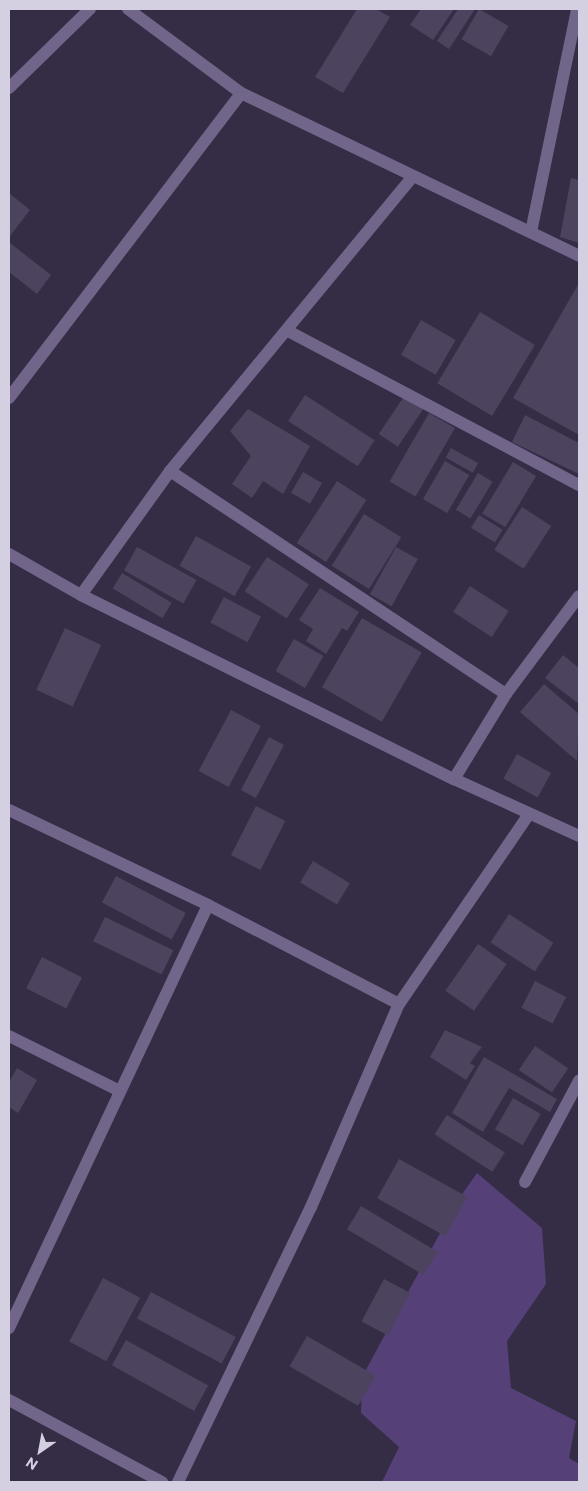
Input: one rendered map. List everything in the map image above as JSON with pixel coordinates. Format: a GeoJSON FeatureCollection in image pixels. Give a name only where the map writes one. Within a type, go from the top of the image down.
{"type":"FeatureCollection","features":[{"type":"Feature","properties":{"kind":"street"},"geometry":{"type":"LineString","coordinates":[[9,88],[90,9]]}},
{"type":"Feature","properties":{"kind":"street"},"geometry":{"type":"LineString","coordinates":[[128,9],[241,93],[579,256]]}},
{"type":"Feature","properties":{"kind":"street"},"geometry":{"type":"LineString","coordinates":[[531,232],[577,9]]}},
{"type":"Feature","properties":{"kind":"street"},"geometry":{"type":"LineString","coordinates":[[9,398],[241,93]]}},
{"type":"Feature","properties":{"kind":"street"},"geometry":{"type":"LineString","coordinates":[[81,595],[170,471],[413,176]]}},
{"type":"Feature","properties":{"kind":"street"},"geometry":{"type":"LineString","coordinates":[[288,330],[579,485]]}},
{"type":"Feature","properties":{"kind":"street"},"geometry":{"type":"LineString","coordinates":[[170,471],[506,694]]}},
{"type":"Feature","properties":{"kind":"street"},"geometry":{"type":"LineString","coordinates":[[9,554],[81,595],[454,779],[579,836]]}},
{"type":"Feature","properties":{"kind":"street"},"geometry":{"type":"LineString","coordinates":[[454,779],[506,694],[579,596]]}},
{"type":"Feature","properties":{"kind":"street"},"geometry":{"type":"LineString","coordinates":[[9,810],[208,905],[399,1004]]}},
{"type":"Feature","properties":{"kind":"street"},"geometry":{"type":"LineString","coordinates":[[178,1482],[311,1208],[399,1004],[529,814]]}},
{"type":"Feature","properties":{"kind":"street"},"geometry":{"type":"LineString","coordinates":[[9,1328],[208,905]]}},
{"type":"Feature","properties":{"kind":"street"},"geometry":{"type":"LineString","coordinates":[[9,1036],[120,1091]]}},
{"type":"Feature","properties":{"kind":"street"},"geometry":{"type":"LineString","coordinates":[[525,1182],[579,1081]]}},
{"type":"Feature","properties":{"kind":"street"},"geometry":{"type":"LineString","coordinates":[[9,1400],[162,1482]]}},
{"type":"Feature","properties":{"kind":"shaded area"},"geometry":{"type":"Polygon","coordinates":[[[477,1173],[542,1228],[546,1284],[507,1341],[511,1388],[576,1421],[569,1458],[579,1464],[579,1482],[382,1482],[399,1447],[361,1413],[362,1377],[458,1200],[477,1173]]]}},
{"type":"Feature","properties":{"kind":"building"},"geometry":{"type":"Polygon","coordinates":[[[357,9],[376,9],[390,17],[343,93],[315,77],[357,9]]]}},
{"type":"Feature","properties":{"kind":"building"},"geometry":{"type":"Polygon","coordinates":[[[421,9],[454,9],[433,40],[410,25],[421,9]]]}},
{"type":"Feature","properties":{"kind":"building"},"geometry":{"type":"Polygon","coordinates":[[[458,9],[475,9],[449,49],[437,41],[458,9]]]}},
{"type":"Feature","properties":{"kind":"building"},"geometry":{"type":"Polygon","coordinates":[[[479,9],[508,26],[491,56],[462,39],[479,9]]]}},
{"type":"Feature","properties":{"kind":"building"},"geometry":{"type":"Polygon","coordinates":[[[571,178],[579,180],[579,243],[560,237],[571,178]]]}},
{"type":"Feature","properties":{"kind":"building"},"geometry":{"type":"Polygon","coordinates":[[[9,193],[30,210],[10,236],[9,235],[9,193]]]}},
{"type":"Feature","properties":{"kind":"building"},"geometry":{"type":"Polygon","coordinates":[[[10,243],[51,275],[37,294],[9,272],[10,243]]]}},
{"type":"Feature","properties":{"kind":"building"},"geometry":{"type":"Polygon","coordinates":[[[579,283],[579,435],[513,398],[579,283]]]}},
{"type":"Feature","properties":{"kind":"building"},"geometry":{"type":"Polygon","coordinates":[[[480,312],[535,345],[492,416],[437,383],[480,312]]]}},
{"type":"Feature","properties":{"kind":"building"},"geometry":{"type":"Polygon","coordinates":[[[421,320],[456,340],[436,375],[401,355],[421,320]]]}},
{"type":"Feature","properties":{"kind":"building"},"geometry":{"type":"Polygon","coordinates":[[[305,395],[375,440],[358,466],[288,421],[305,395]]]}},
{"type":"Feature","properties":{"kind":"building"},"geometry":{"type":"Polygon","coordinates":[[[405,395],[424,408],[398,447],[379,434],[405,395]]]}},
{"type":"Feature","properties":{"kind":"building"},"geometry":{"type":"Polygon","coordinates":[[[248,409],[310,446],[283,494],[263,481],[252,498],[232,484],[251,456],[230,431],[248,409]]]}},
{"type":"Feature","properties":{"kind":"building"},"geometry":{"type":"Polygon","coordinates":[[[429,413],[455,428],[415,496],[390,481],[429,413]]]}},
{"type":"Feature","properties":{"kind":"building"},"geometry":{"type":"Polygon","coordinates":[[[525,415],[579,443],[579,474],[512,442],[525,415]]]}},
{"type":"Feature","properties":{"kind":"building"},"geometry":{"type":"Polygon","coordinates":[[[451,448],[478,463],[473,473],[446,458],[451,448]]]}},
{"type":"Feature","properties":{"kind":"building"},"geometry":{"type":"Polygon","coordinates":[[[445,461],[469,475],[447,513],[423,499],[445,461]]]}},
{"type":"Feature","properties":{"kind":"building"},"geometry":{"type":"Polygon","coordinates":[[[513,462],[536,476],[505,527],[482,513],[513,462]]]}},
{"type":"Feature","properties":{"kind":"building"},"geometry":{"type":"Polygon","coordinates":[[[303,472],[322,483],[310,504],[291,493],[303,472]]]}},
{"type":"Feature","properties":{"kind":"building"},"geometry":{"type":"Polygon","coordinates":[[[478,473],[493,482],[470,519],[456,510],[478,473]]]}},
{"type":"Feature","properties":{"kind":"building"},"geometry":{"type":"Polygon","coordinates":[[[337,481],[366,500],[326,562],[297,543],[337,481]]]}},
{"type":"Feature","properties":{"kind":"building"},"geometry":{"type":"Polygon","coordinates":[[[522,507],[551,526],[524,569],[494,550],[522,507]]]}},
{"type":"Feature","properties":{"kind":"building"},"geometry":{"type":"Polygon","coordinates":[[[364,514],[401,537],[369,589],[332,566],[364,514]]]}},
{"type":"Feature","properties":{"kind":"building"},"geometry":{"type":"Polygon","coordinates":[[[479,515],[503,530],[495,543],[471,528],[479,515]]]}},
{"type":"Feature","properties":{"kind":"building"},"geometry":{"type":"Polygon","coordinates":[[[196,536],[251,567],[235,596],[180,566],[196,536]]]}},
{"type":"Feature","properties":{"kind":"building"},"geometry":{"type":"Polygon","coordinates":[[[137,547],[196,580],[183,604],[124,571],[137,547]]]}},
{"type":"Feature","properties":{"kind":"building"},"geometry":{"type":"Polygon","coordinates":[[[396,547],[418,559],[392,606],[370,594],[396,547]]]}},
{"type":"Feature","properties":{"kind":"building"},"geometry":{"type":"Polygon","coordinates":[[[267,557],[309,584],[287,619],[245,591],[267,557]]]}},
{"type":"Feature","properties":{"kind":"building"},"geometry":{"type":"Polygon","coordinates":[[[122,573],[172,603],[162,618],[113,588],[122,573]]]}},
{"type":"Feature","properties":{"kind":"building"},"geometry":{"type":"Polygon","coordinates":[[[470,586],[509,611],[492,637],[453,612],[470,586]]]}},
{"type":"Feature","properties":{"kind":"building"},"geometry":{"type":"Polygon","coordinates":[[[320,588],[359,612],[347,631],[342,628],[326,654],[306,641],[313,629],[299,620],[320,588]]]}},
{"type":"Feature","properties":{"kind":"building"},"geometry":{"type":"Polygon","coordinates":[[[224,597],[261,617],[247,642],[210,623],[224,597]]]}},
{"type":"Feature","properties":{"kind":"building"},"geometry":{"type":"Polygon","coordinates":[[[362,618],[422,652],[382,722],[322,687],[362,618]]]}},
{"type":"Feature","properties":{"kind":"building"},"geometry":{"type":"Polygon","coordinates":[[[65,628],[101,645],[73,707],[36,690],[65,628]]]}},
{"type":"Feature","properties":{"kind":"building"},"geometry":{"type":"Polygon","coordinates":[[[294,639],[323,656],[305,688],[276,671],[294,639]]]}},
{"type":"Feature","properties":{"kind":"building"},"geometry":{"type":"Polygon","coordinates":[[[563,655],[579,668],[579,704],[545,678],[563,655]]]}},
{"type":"Feature","properties":{"kind":"building"},"geometry":{"type":"Polygon","coordinates":[[[544,684],[579,714],[577,761],[520,712],[544,684]]]}},
{"type":"Feature","properties":{"kind":"building"},"geometry":{"type":"Polygon","coordinates":[[[231,710],[261,726],[229,787],[199,771],[231,710]]]}},
{"type":"Feature","properties":{"kind":"building"},"geometry":{"type":"Polygon","coordinates":[[[269,737],[284,745],[256,798],[241,790],[269,737]]]}},
{"type":"Feature","properties":{"kind":"building"},"geometry":{"type":"Polygon","coordinates":[[[517,754],[551,773],[538,797],[503,778],[517,754]]]}},
{"type":"Feature","properties":{"kind":"building"},"geometry":{"type":"Polygon","coordinates":[[[256,806],[285,821],[260,870],[231,855],[256,806]]]}},
{"type":"Feature","properties":{"kind":"building"},"geometry":{"type":"Polygon","coordinates":[[[313,861],[350,883],[337,905],[300,882],[313,861]]]}},
{"type":"Feature","properties":{"kind":"building"},"geometry":{"type":"Polygon","coordinates":[[[116,876],[186,913],[172,940],[102,902],[116,876]]]}},
{"type":"Feature","properties":{"kind":"building"},"geometry":{"type":"Polygon","coordinates":[[[509,914],[553,943],[535,971],[490,943],[509,914]]]}},
{"type":"Feature","properties":{"kind":"building"},"geometry":{"type":"Polygon","coordinates":[[[105,917],[173,950],[161,975],[93,941],[105,917]]]}},
{"type":"Feature","properties":{"kind":"building"},"geometry":{"type":"Polygon","coordinates":[[[478,944],[507,964],[474,1011],[445,991],[478,944]]]}},
{"type":"Feature","properties":{"kind":"building"},"geometry":{"type":"Polygon","coordinates":[[[42,957],[82,977],[66,1009],[26,988],[42,957]]]}},
{"type":"Feature","properties":{"kind":"building"},"geometry":{"type":"Polygon","coordinates":[[[535,981],[566,997],[553,1024],[521,1008],[535,981]]]}},
{"type":"Feature","properties":{"kind":"building"},"geometry":{"type":"Polygon","coordinates":[[[445,1030],[482,1047],[470,1063],[475,1066],[466,1080],[430,1057],[445,1030]]]}},
{"type":"Feature","properties":{"kind":"building"},"geometry":{"type":"Polygon","coordinates":[[[535,1046],[568,1068],[552,1092],[519,1070],[535,1046]]]}},
{"type":"Feature","properties":{"kind":"building"},"geometry":{"type":"Polygon","coordinates":[[[484,1057],[557,1099],[550,1112],[509,1088],[483,1132],[452,1113],[484,1057]]]}},
{"type":"Feature","properties":{"kind":"building"},"geometry":{"type":"Polygon","coordinates":[[[17,1068],[37,1080],[18,1113],[9,1107],[9,1082],[17,1068]]]}},
{"type":"Feature","properties":{"kind":"building"},"geometry":{"type":"Polygon","coordinates":[[[513,1098],[541,1114],[523,1145],[495,1129],[513,1098]]]}},
{"type":"Feature","properties":{"kind":"building"},"geometry":{"type":"Polygon","coordinates":[[[447,1115],[505,1153],[492,1172],[434,1134],[447,1115]]]}},
{"type":"Feature","properties":{"kind":"building"},"geometry":{"type":"Polygon","coordinates":[[[399,1159],[467,1197],[445,1236],[377,1198],[399,1159]]]}},
{"type":"Feature","properties":{"kind":"building"},"geometry":{"type":"Polygon","coordinates":[[[361,1206],[437,1252],[423,1275],[347,1229],[361,1206]]]}},
{"type":"Feature","properties":{"kind":"building"},"geometry":{"type":"Polygon","coordinates":[[[103,1278],[140,1298],[106,1361],[69,1342],[103,1278]]]}},
{"type":"Feature","properties":{"kind":"building"},"geometry":{"type":"Polygon","coordinates":[[[384,1279],[410,1293],[388,1335],[361,1321],[384,1279]]]}},
{"type":"Feature","properties":{"kind":"building"},"geometry":{"type":"Polygon","coordinates":[[[151,1292],[236,1337],[222,1364],[137,1318],[151,1292]]]}},
{"type":"Feature","properties":{"kind":"building"},"geometry":{"type":"Polygon","coordinates":[[[307,1336],[375,1376],[358,1406],[289,1366],[307,1336]]]}},
{"type":"Feature","properties":{"kind":"building"},"geometry":{"type":"Polygon","coordinates":[[[126,1340],[208,1386],[194,1411],[112,1365],[126,1340]]]}}]}
